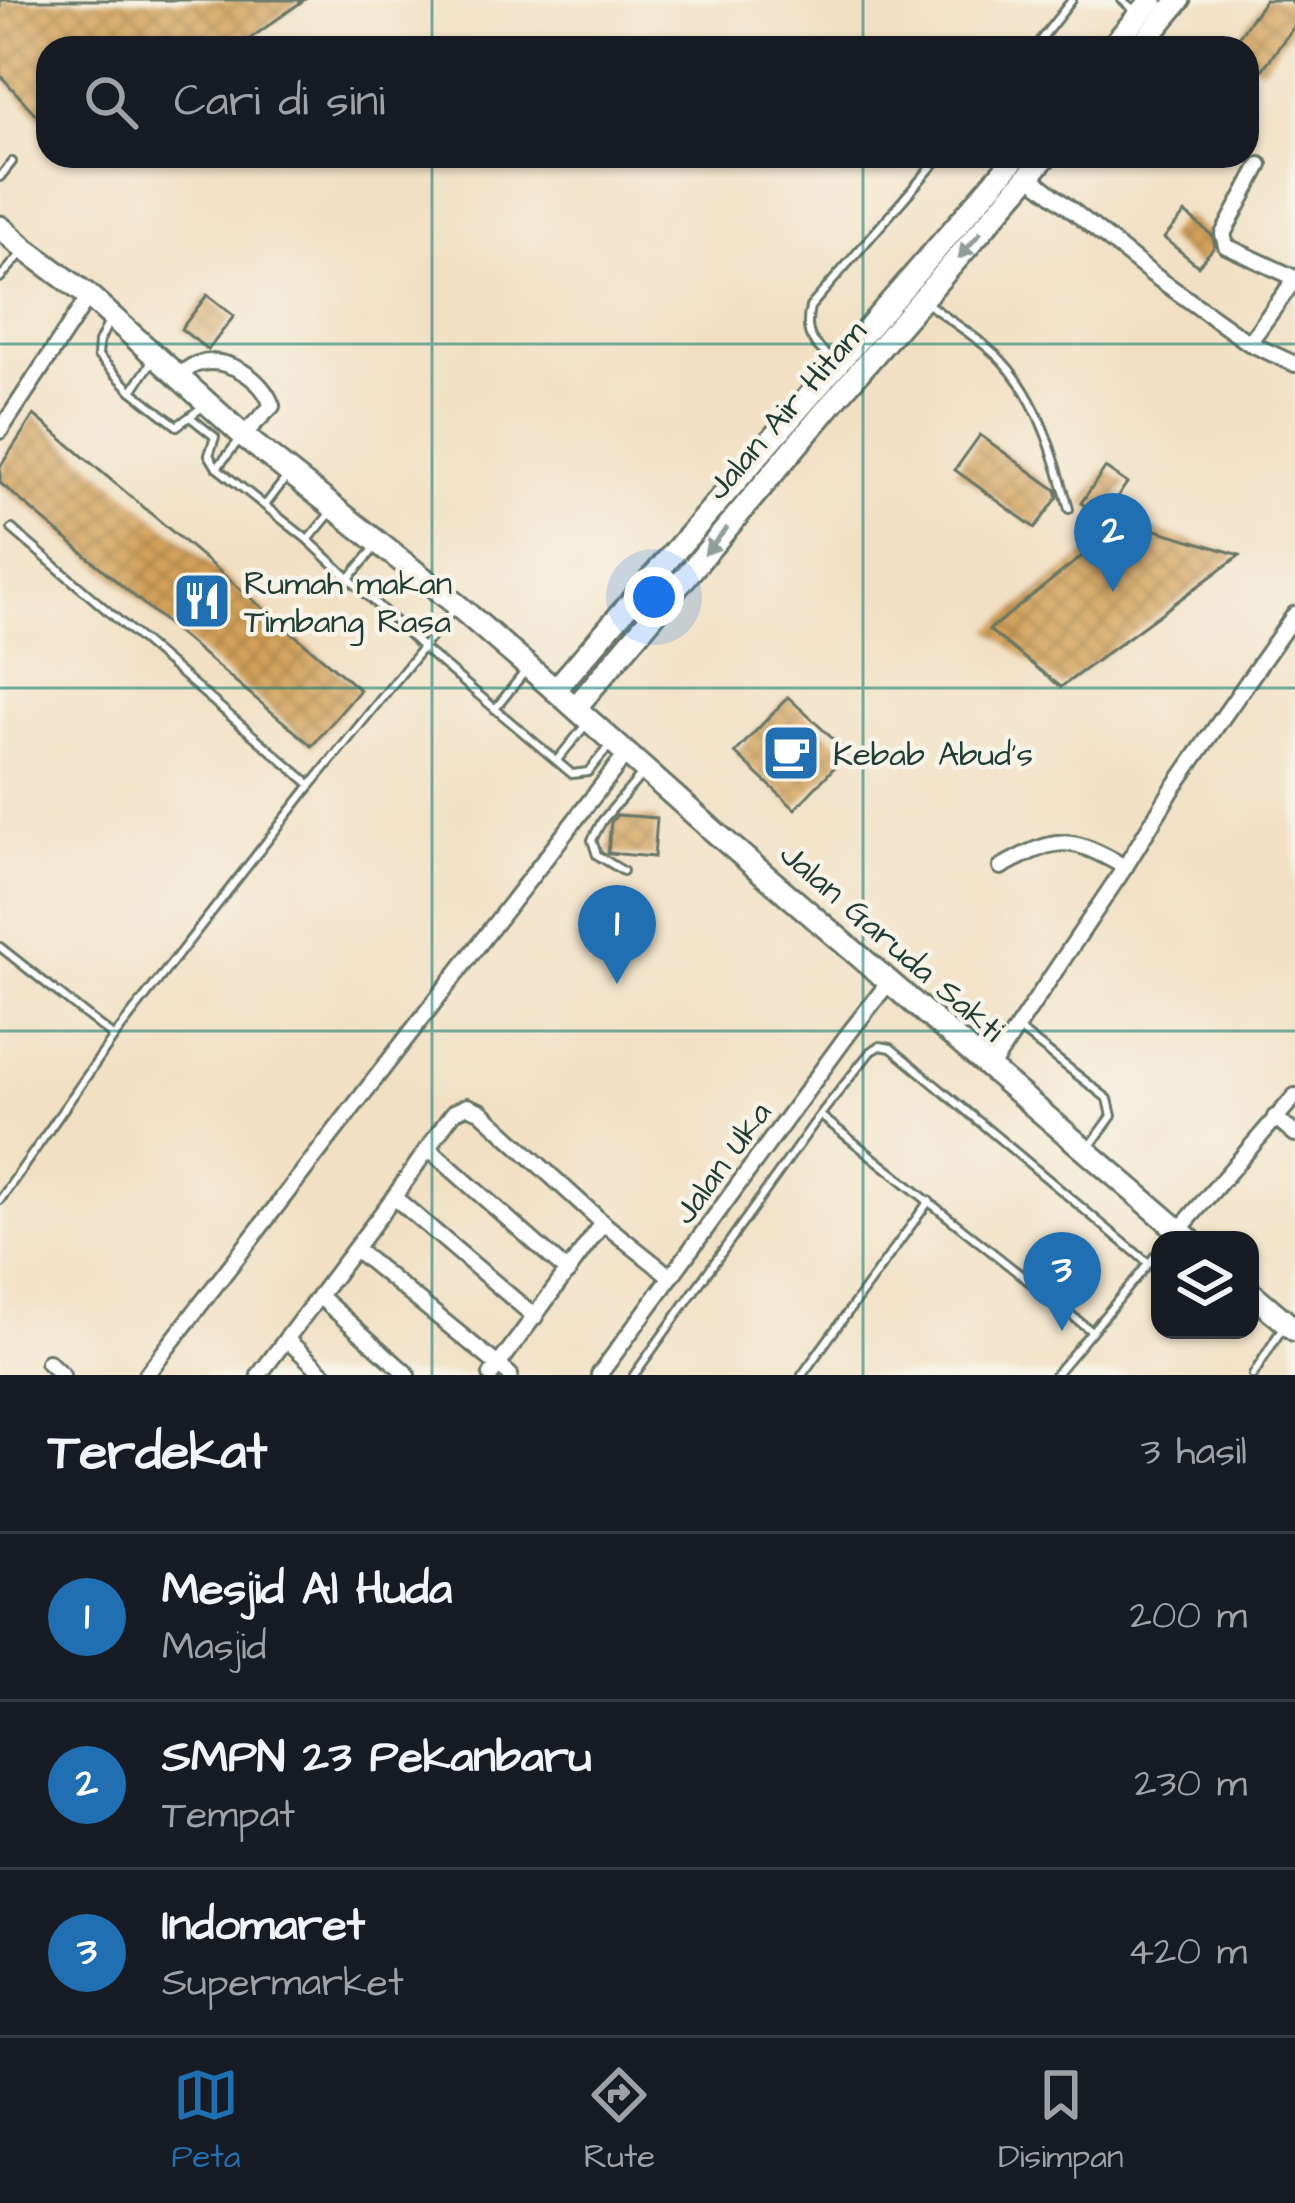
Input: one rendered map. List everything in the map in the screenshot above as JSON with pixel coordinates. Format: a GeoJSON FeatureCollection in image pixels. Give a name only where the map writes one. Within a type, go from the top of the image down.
{"type":"FeatureCollection","features":[{"type":"Feature","properties":{"kind":"main road"},"geometry":{"type":"LineString","coordinates":[[1149,36],[1179,0]]}},
{"type":"Feature","properties":{"kind":"main road"},"geometry":{"type":"LineString","coordinates":[[1119,36],[1138,5]]}},
{"type":"Feature","properties":{"kind":"main road","name":"Jalan Air Hitam"},"geometry":{"type":"LineString","coordinates":[[555,690],[837,363],[1021,168]]}},
{"type":"Feature","properties":{"kind":"main road","name":"Jalan Air Hitam"},"geometry":{"type":"LineString","coordinates":[[582,714],[833,402],[923,300],[1022,168]]}},
{"type":"Feature","properties":{"kind":"main road","name":"Jalan Garuda Sakti"},"geometry":{"type":"LineString","coordinates":[[0,227],[89,296],[243,435],[457,605],[1172,1231]]}},
{"type":"Feature","properties":{"kind":"main road"},"geometry":{"type":"LineString","coordinates":[[1259,1299],[1291,1326]]}},
{"type":"Feature","properties":{"kind":"street"},"geometry":{"type":"LineString","coordinates":[[1025,168],[1152,274],[1249,343],[1295,364]]}},
{"type":"Feature","properties":{"kind":"street"},"geometry":{"type":"LineString","coordinates":[[1249,343],[1295,279],[1222,241],[1258,168]]}},
{"type":"Feature","properties":{"kind":"street"},"geometry":{"type":"LineString","coordinates":[[0,430],[89,296]]}},
{"type":"Feature","properties":{"kind":"street"},"geometry":{"type":"LineString","coordinates":[[179,375],[198,364],[219,364],[241,370],[260,384],[272,406],[243,435]]}},
{"type":"Feature","properties":{"kind":"street"},"geometry":{"type":"LineString","coordinates":[[990,1068],[1172,790],[1295,614]]}},
{"type":"Feature","properties":{"kind":"street"},"geometry":{"type":"LineString","coordinates":[[146,1375],[620,747]]}},
{"type":"Feature","properties":{"kind":"street"},"geometry":{"type":"LineString","coordinates":[[1001,867],[1048,844],[1066,842],[1083,845],[1125,867]]}},
{"type":"Feature","properties":{"kind":"street","name":"Jalan Uka"},"geometry":{"type":"LineString","coordinates":[[599,1375],[890,982]]}},
{"type":"Feature","properties":{"kind":"street"},"geometry":{"type":"LineString","coordinates":[[1184,1231],[1295,1096]]}},
{"type":"Feature","properties":{"kind":"street"},"geometry":{"type":"LineString","coordinates":[[259,1375],[454,1112],[473,1107],[671,1277]]}},
{"type":"Feature","properties":{"kind":"street"},"geometry":{"type":"LineString","coordinates":[[1275,1117],[1295,1134]]}},
{"type":"Feature","properties":{"kind":"street"},"geometry":{"type":"LineString","coordinates":[[429,1149],[568,1272]]}},
{"type":"Feature","properties":{"kind":"street"},"geometry":{"type":"LineString","coordinates":[[394,1198],[535,1317]]}},
{"type":"Feature","properties":{"kind":"street"},"geometry":{"type":"LineString","coordinates":[[355,1249],[500,1372],[604,1222]]}},
{"type":"Feature","properties":{"kind":"street"},"geometry":{"type":"LineString","coordinates":[[319,1295],[408,1375]]}},
{"type":"Feature","properties":{"kind":"street"},"geometry":{"type":"LineString","coordinates":[[286,1339],[325,1375]]}},
{"type":"Feature","properties":{"kind":"street"},"geometry":{"type":"LineString","coordinates":[[48,1362],[62,1375]]}},
{"type":"Feature","properties":{"kind":"lane"},"geometry":{"type":"LineString","coordinates":[[1044,36],[1072,0]]}},
{"type":"Feature","properties":{"kind":"lane"},"geometry":{"type":"LineString","coordinates":[[0,177],[12,162]]}},
{"type":"Feature","properties":{"kind":"lane"},"geometry":{"type":"LineString","coordinates":[[837,363],[813,344],[806,323],[810,307],[930,168]]}},
{"type":"Feature","properties":{"kind":"lane"},"geometry":{"type":"LineString","coordinates":[[0,278],[25,249]]}},
{"type":"Feature","properties":{"kind":"lane"},"geometry":{"type":"LineString","coordinates":[[923,300],[1002,360],[1025,393],[1054,452],[1069,508]]}},
{"type":"Feature","properties":{"kind":"lane"},"geometry":{"type":"LineString","coordinates":[[112,317],[103,330],[98,356],[132,391],[177,425],[208,402]]}},
{"type":"Feature","properties":{"kind":"lane"},"geometry":{"type":"LineString","coordinates":[[132,391],[156,356]]}},
{"type":"Feature","properties":{"kind":"lane"},"geometry":{"type":"LineString","coordinates":[[190,417],[215,437],[209,455],[218,468],[308,540],[422,646],[572,774],[588,772],[620,747]]}},
{"type":"Feature","properties":{"kind":"lane"},"geometry":{"type":"LineString","coordinates":[[218,468],[243,435]]}},
{"type":"Feature","properties":{"kind":"lane"},"geometry":{"type":"LineString","coordinates":[[266,504],[290,472]]}},
{"type":"Feature","properties":{"kind":"lane"},"geometry":{"type":"LineString","coordinates":[[308,540],[336,508]]}},
{"type":"Feature","properties":{"kind":"lane"},"geometry":{"type":"LineString","coordinates":[[12,529],[311,784]]}},
{"type":"Feature","properties":{"kind":"lane"},"geometry":{"type":"LineString","coordinates":[[350,577],[380,543]]}},
{"type":"Feature","properties":{"kind":"lane"},"geometry":{"type":"LineString","coordinates":[[0,1200],[114,1037],[457,605]]}},
{"type":"Feature","properties":{"kind":"lane"},"geometry":{"type":"LineString","coordinates":[[496,709],[529,667]]}},
{"type":"Feature","properties":{"kind":"lane"},"geometry":{"type":"LineString","coordinates":[[557,760],[582,714]]}},
{"type":"Feature","properties":{"kind":"lane"},"geometry":{"type":"LineString","coordinates":[[623,872],[597,855],[593,836],[645,770]]}},
{"type":"Feature","properties":{"kind":"lane"},"geometry":{"type":"LineString","coordinates":[[0,947],[114,1037]]}},
{"type":"Feature","properties":{"kind":"lane"},"geometry":{"type":"LineString","coordinates":[[1017,1028],[1112,1106],[1112,1116],[1085,1152]]}},
{"type":"Feature","properties":{"kind":"lane"},"geometry":{"type":"LineString","coordinates":[[634,1375],[820,1114],[880,1046],[891,1048],[1148,1263]]}},
{"type":"Feature","properties":{"kind":"lane"},"geometry":{"type":"LineString","coordinates":[[820,1114],[1090,1330]]}},
{"type":"Feature","properties":{"kind":"lane"},"geometry":{"type":"LineString","coordinates":[[802,1375],[929,1201]]}},
{"type":"Feature","properties":{"kind":"lane"},"geometry":{"type":"LineString","coordinates":[[1055,1375],[1151,1260]]}},
{"type":"Feature","properties":{"kind":"lane"},"geometry":{"type":"LineString","coordinates":[[1253,1375],[1291,1326]]}},
{"type":"Feature","properties":{"kind":"building"},"geometry":{"type":"Polygon","coordinates":[[[0,0],[304,0],[254,36],[36,36],[36,115],[0,75],[0,0]]]}},
{"type":"Feature","properties":{"kind":"building"},"geometry":{"type":"Polygon","coordinates":[[[1265,0],[1288,0],[1295,5],[1295,25],[1262,70],[1259,36],[1239,36],[1265,0]]]}},
{"type":"Feature","properties":{"kind":"building"},"geometry":{"type":"Polygon","coordinates":[[[1185,213],[1212,235],[1215,246],[1198,266],[1164,238],[1185,213]]]}},
{"type":"Feature","properties":{"kind":"building"},"geometry":{"type":"Polygon","coordinates":[[[207,295],[234,316],[208,350],[181,329],[207,295]]]}},
{"type":"Feature","properties":{"kind":"building"},"geometry":{"type":"Polygon","coordinates":[[[34,415],[360,690],[312,746],[0,483],[0,467],[34,415]]]}},
{"type":"Feature","properties":{"kind":"building"},"geometry":{"type":"Polygon","coordinates":[[[980,435],[1056,490],[1058,497],[1035,528],[955,470],[980,435]]]}},
{"type":"Feature","properties":{"kind":"building"},"geometry":{"type":"Polygon","coordinates":[[[1105,468],[1127,483],[1103,518],[1081,503],[1105,468]]]}},
{"type":"Feature","properties":{"kind":"building"},"geometry":{"type":"Polygon","coordinates":[[[1126,521],[1240,555],[1061,687],[989,630],[1126,521]]]}},
{"type":"Feature","properties":{"kind":"building","name":"Kebab Abud's"},"geometry":{"type":"Polygon","coordinates":[[[788,697],[848,753],[795,809],[735,753],[788,697]]]}},
{"type":"Feature","properties":{"kind":"building"},"geometry":{"type":"Polygon","coordinates":[[[617,815],[657,818],[654,857],[608,853],[611,822],[617,815]]]}},
{"type":"Feature","properties":{"kind":"place","name":"SMPN 23 Pekanbaru"},"geometry":{"type":"Point","coordinates":[1113,592]}},
{"type":"Feature","properties":{"kind":"place","name":"Rumah makan Timbang Rasa"},"geometry":{"type":"Point","coordinates":[202,601]}},
{"type":"Feature","properties":{"kind":"place","name":"Kebab Abud's"},"geometry":{"type":"Point","coordinates":[791,753]}},
{"type":"Feature","properties":{"kind":"place","name":"Mesjid Al Huda"},"geometry":{"type":"Point","coordinates":[617,984]}},
{"type":"Feature","properties":{"kind":"place","name":"Indomaret"},"geometry":{"type":"Point","coordinates":[1062,1331]}}]}
